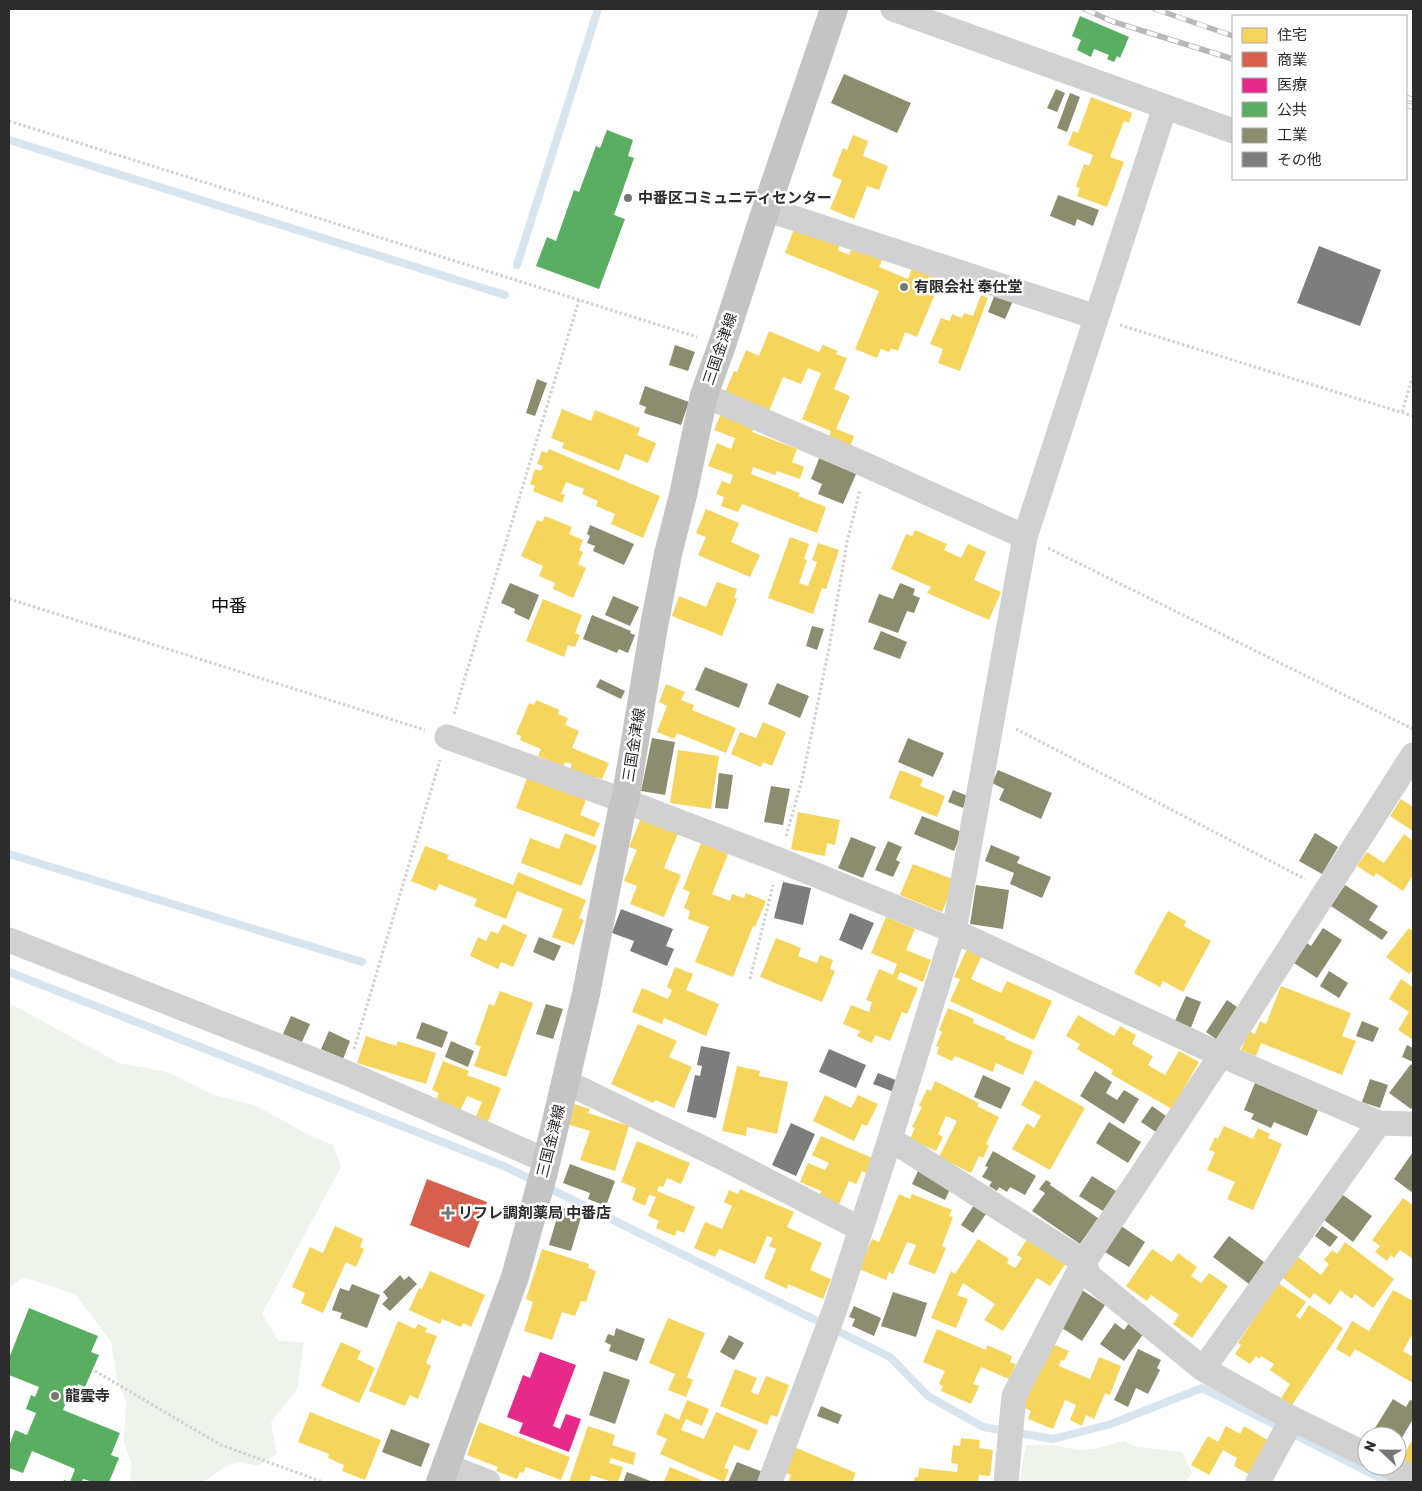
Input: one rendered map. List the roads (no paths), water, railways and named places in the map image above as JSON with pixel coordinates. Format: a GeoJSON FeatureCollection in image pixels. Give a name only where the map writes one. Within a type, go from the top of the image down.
{"type":"FeatureCollection","features":[{"type":"Feature","properties":{"kind":"main road","name":"三国金津線"},"geometry":{"type":"LineString","coordinates":[[443,1474],[515,1277],[566,1082],[625,801],[668,554],[683,495],[704,395],[834,9]]}},
{"type":"Feature","properties":{"kind":"street"},"geometry":{"type":"LineString","coordinates":[[893,9],[1232,131]]}},
{"type":"Feature","properties":{"kind":"street"},"geometry":{"type":"LineString","coordinates":[[770,1482],[838,1299],[954,931],[1025,537],[1165,107]]}},
{"type":"Feature","properties":{"kind":"street"},"geometry":{"type":"LineString","coordinates":[[766,209],[1096,317]]}},
{"type":"Feature","properties":{"kind":"street"},"geometry":{"type":"LineString","coordinates":[[704,395],[866,465],[1025,537]]}},
{"type":"Feature","properties":{"kind":"street"},"geometry":{"type":"LineString","coordinates":[[447,737],[625,801],[779,860],[954,931],[1221,1055],[1379,1123],[1413,1124]]}},
{"type":"Feature","properties":{"kind":"street"},"geometry":{"type":"LineString","coordinates":[[1006,1482],[1014,1396],[1084,1262],[1221,1055],[1413,755]]}},
{"type":"Feature","properties":{"kind":"street"},"geometry":{"type":"LineString","coordinates":[[9,940],[347,1073],[542,1176]]}},
{"type":"Feature","properties":{"kind":"street"},"geometry":{"type":"LineString","coordinates":[[566,1082],[721,1157],[861,1229]]}},
{"type":"Feature","properties":{"kind":"street"},"geometry":{"type":"LineString","coordinates":[[1203,1369],[1379,1123]]}},
{"type":"Feature","properties":{"kind":"street"},"geometry":{"type":"LineString","coordinates":[[890,1139],[1084,1262],[1089,1276],[1203,1369],[1287,1428],[1357,1452]]}},
{"type":"Feature","properties":{"kind":"street"},"geometry":{"type":"LineString","coordinates":[[1258,1482],[1287,1428]]}},
{"type":"Feature","properties":{"kind":"street"},"geometry":{"type":"LineString","coordinates":[[443,1474],[488,1482]]}},
{"type":"Feature","properties":{"kind":"waterway"},"geometry":{"type":"LineString","coordinates":[[517,265],[598,9]]}},
{"type":"Feature","properties":{"kind":"waterway"},"geometry":{"type":"LineString","coordinates":[[9,140],[505,295]]}},
{"type":"Feature","properties":{"kind":"waterway"},"geometry":{"type":"LineString","coordinates":[[9,854],[362,962]]}},
{"type":"Feature","properties":{"kind":"waterway"},"geometry":{"type":"LineString","coordinates":[[9,972],[506,1167],[890,1357],[928,1396],[983,1427],[1053,1439],[1111,1424],[1202,1388],[1388,1482]]}},
{"type":"Feature","properties":{"kind":"railway"},"geometry":{"type":"LineString","coordinates":[[1085,9],[1111,21],[1232,59]]}},
{"type":"Feature","properties":{"kind":"railway"},"geometry":{"type":"LineString","coordinates":[[1155,9],[1232,36]]}},
{"type":"Feature","properties":{"kind":"railway"},"geometry":{"type":"LineString","coordinates":[[1407,97],[1413,100]]}},
{"type":"Feature","properties":{"kind":"railway"},"geometry":{"type":"LineString","coordinates":[[1407,105],[1413,107]]}},
{"type":"Feature","properties":{"kind":"place","name":"中番区コミュニティセンター"},"geometry":{"type":"Point","coordinates":[628,198]}},
{"type":"Feature","properties":{"kind":"place","name":"有限会社 奉仕堂"},"geometry":{"type":"Point","coordinates":[904,287]}},
{"type":"Feature","properties":{"kind":"place","name":"リフレ調剤薬局 中番店"},"geometry":{"type":"Point","coordinates":[448,1213]}},
{"type":"Feature","properties":{"kind":"place","name":"龍雲寺"},"geometry":{"type":"Point","coordinates":[55,1396]}},
{"type":"Feature","properties":{"kind":"district","name":"中番"},"geometry":{"type":"Point","coordinates":[229,606]}}]}
